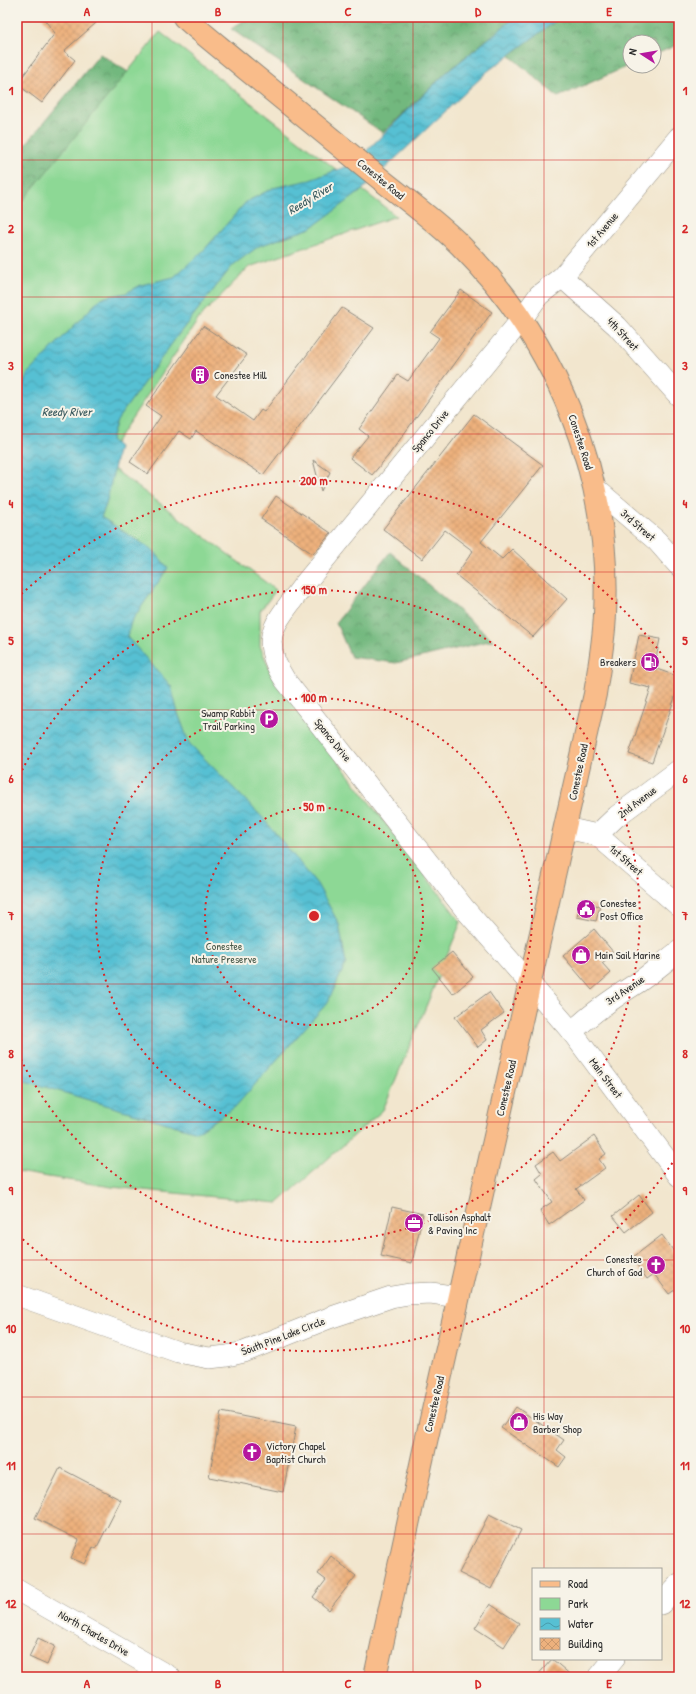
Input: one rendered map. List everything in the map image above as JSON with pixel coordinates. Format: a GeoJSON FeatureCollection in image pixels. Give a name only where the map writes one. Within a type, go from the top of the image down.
{"type":"FeatureCollection","features":[{"type":"Feature","properties":{"kind":"main road","name":"Conestee Road"},"geometry":{"type":"LineString","coordinates":[[184,17],[414,205],[458,243],[509,300],[553,371],[570,409],[586,453],[595,488],[602,539],[606,582],[605,614],[595,694],[566,828],[458,1297],[375,1677]]}},
{"type":"Feature","properties":{"kind":"street","name":"1st Avenue"},"geometry":{"type":"LineString","coordinates":[[522,319],[539,295],[562,277],[679,137]]}},
{"type":"Feature","properties":{"kind":"street","name":"4th Street"},"geometry":{"type":"LineString","coordinates":[[562,277],[617,326],[679,396]]}},
{"type":"Feature","properties":{"kind":"street","name":"Spanco Drive"},"geometry":{"type":"LineString","coordinates":[[522,319],[302,588],[274,628],[271,648],[274,664],[285,680],[464,908],[530,983]]}},
{"type":"Feature","properties":{"kind":"street","name":"3rd Street"},"geometry":{"type":"LineString","coordinates":[[595,488],[657,541],[679,566]]}},
{"type":"Feature","properties":{"kind":"street","name":"2nd Avenue"},"geometry":{"type":"LineString","coordinates":[[597,835],[618,816],[679,770]]}},
{"type":"Feature","properties":{"kind":"street","name":"1st Street"},"geometry":{"type":"LineString","coordinates":[[566,828],[597,835],[679,906]]}},
{"type":"Feature","properties":{"kind":"street","name":"3rd Avenue"},"geometry":{"type":"LineString","coordinates":[[572,1032],[619,993],[634,985],[679,951]]}},
{"type":"Feature","properties":{"kind":"street","name":"Main Street"},"geometry":{"type":"LineString","coordinates":[[530,983],[572,1032],[679,1176]]}},
{"type":"Feature","properties":{"kind":"street","name":"South Pine Lake Circle"},"geometry":{"type":"LineString","coordinates":[[17,1296],[178,1352],[209,1358],[244,1352],[330,1318],[391,1297],[431,1293],[458,1297]]}},
{"type":"Feature","properties":{"kind":"street"},"geometry":{"type":"LineString","coordinates":[[662,1603],[679,1584]]}},
{"type":"Feature","properties":{"kind":"street","name":"North Charles Drive"},"geometry":{"type":"LineString","coordinates":[[17,1590],[170,1677]]}},
{"type":"Feature","properties":{"kind":"street"},"geometry":{"type":"LineString","coordinates":[[599,1677],[613,1660]]}},
{"type":"Feature","properties":{"kind":"green space"},"geometry":{"type":"Polygon","coordinates":[[[249,17],[517,17],[447,72],[383,133],[231,29],[249,17]]]}},
{"type":"Feature","properties":{"kind":"green space"},"geometry":{"type":"Polygon","coordinates":[[[561,17],[679,17],[679,44],[662,51],[662,34],[622,34],[622,69],[558,97],[509,55],[561,17]]]}},
{"type":"Feature","properties":{"kind":"green space","name":"Conestee Nature Preserve"},"geometry":{"type":"Polygon","coordinates":[[[160,32],[396,216],[249,267],[200,317],[103,461],[276,590],[260,611],[260,646],[272,675],[461,922],[383,1110],[278,1203],[112,1187],[17,1172],[17,208],[160,32]]]}},
{"type":"Feature","properties":{"kind":"green space"},"geometry":{"type":"Polygon","coordinates":[[[100,54],[150,86],[17,343],[17,155],[100,54]]]}},
{"type":"Feature","properties":{"kind":"green space"},"geometry":{"type":"Polygon","coordinates":[[[390,552],[493,640],[396,663],[351,657],[336,623],[390,552]]]}},
{"type":"Feature","properties":{"kind":"water","name":"Reedy River"},"geometry":{"type":"Polygon","coordinates":[[[517,17],[561,17],[488,71],[360,192],[311,228],[259,246],[233,265],[178,335],[117,420],[111,440],[119,447],[106,505],[101,517],[154,551],[168,568],[131,622],[127,637],[171,686],[178,713],[189,743],[263,818],[317,884],[339,924],[346,963],[328,1002],[235,1107],[197,1132],[25,1081],[17,1080],[17,400],[28,373],[101,298],[126,293],[141,285],[174,277],[204,250],[246,202],[273,188],[310,180],[353,164],[447,72],[517,17]]]}},
{"type":"Feature","properties":{"kind":"building"},"geometry":{"type":"Polygon","coordinates":[[[42,17],[90,17],[96,23],[64,51],[75,60],[42,103],[17,84],[55,33],[42,17]]]}},
{"type":"Feature","properties":{"kind":"building"},"geometry":{"type":"Polygon","coordinates":[[[461,290],[492,312],[388,456],[372,475],[350,458],[368,436],[359,429],[398,375],[408,381],[439,338],[430,332],[461,290]]]}},
{"type":"Feature","properties":{"kind":"building","name":"Conestee Mill"},"geometry":{"type":"Polygon","coordinates":[[[342,308],[374,328],[263,475],[196,431],[191,439],[179,431],[148,474],[130,462],[161,416],[146,406],[203,326],[247,355],[216,395],[253,421],[261,410],[264,412],[342,308]]]}},
{"type":"Feature","properties":{"kind":"building"},"geometry":{"type":"Polygon","coordinates":[[[474,414],[543,465],[481,542],[502,559],[512,549],[567,599],[533,637],[456,575],[473,551],[445,530],[422,559],[383,529],[474,414]]]}},
{"type":"Feature","properties":{"kind":"building"},"geometry":{"type":"Polygon","coordinates":[[[313,460],[330,472],[321,491],[313,460]]]}},
{"type":"Feature","properties":{"kind":"building"},"geometry":{"type":"Polygon","coordinates":[[[276,496],[331,533],[313,554],[261,519],[276,496]]]}},
{"type":"Feature","properties":{"kind":"building"},"geometry":{"type":"Polygon","coordinates":[[[639,635],[660,639],[654,668],[679,677],[679,686],[652,762],[629,754],[651,688],[629,683],[639,635]]]}},
{"type":"Feature","properties":{"kind":"building"},"geometry":{"type":"Polygon","coordinates":[[[581,902],[600,906],[596,921],[577,917],[581,902]]]}},
{"type":"Feature","properties":{"kind":"building"},"geometry":{"type":"Polygon","coordinates":[[[594,929],[614,953],[602,963],[611,973],[592,990],[563,956],[594,929]]]}},
{"type":"Feature","properties":{"kind":"building"},"geometry":{"type":"Polygon","coordinates":[[[452,952],[473,977],[453,994],[432,968],[452,952]]]}},
{"type":"Feature","properties":{"kind":"building"},"geometry":{"type":"Polygon","coordinates":[[[489,992],[504,1013],[481,1030],[487,1040],[478,1047],[455,1017],[489,992]]]}},
{"type":"Feature","properties":{"kind":"building"},"geometry":{"type":"Polygon","coordinates":[[[594,1136],[606,1154],[599,1159],[605,1168],[576,1189],[584,1200],[549,1225],[540,1210],[552,1202],[536,1179],[542,1174],[536,1164],[553,1152],[560,1161],[594,1136]]]}},
{"type":"Feature","properties":{"kind":"building"},"geometry":{"type":"Polygon","coordinates":[[[639,1195],[652,1212],[626,1232],[613,1216],[639,1195]]]}},
{"type":"Feature","properties":{"kind":"building"},"geometry":{"type":"Polygon","coordinates":[[[392,1207],[423,1214],[412,1263],[381,1256],[392,1207]]]}},
{"type":"Feature","properties":{"kind":"building","name":"Conestee Church of God"},"geometry":{"type":"Polygon","coordinates":[[[662,1235],[678,1257],[673,1261],[679,1269],[679,1287],[669,1294],[654,1274],[647,1279],[632,1258],[662,1235]]]}},
{"type":"Feature","properties":{"kind":"building"},"geometry":{"type":"Polygon","coordinates":[[[516,1407],[564,1440],[557,1450],[566,1457],[559,1467],[501,1428],[516,1407]]]}},
{"type":"Feature","properties":{"kind":"building","name":"Victory Chapel Baptist Church"},"geometry":{"type":"Polygon","coordinates":[[[221,1412],[296,1427],[283,1492],[209,1477],[221,1412]]]}},
{"type":"Feature","properties":{"kind":"building"},"geometry":{"type":"Polygon","coordinates":[[[60,1468],[121,1500],[96,1549],[93,1547],[85,1564],[71,1558],[79,1540],[35,1518],[60,1468]]]}},
{"type":"Feature","properties":{"kind":"building"},"geometry":{"type":"Polygon","coordinates":[[[489,1514],[521,1530],[491,1589],[459,1573],[489,1514]]]}},
{"type":"Feature","properties":{"kind":"building"},"geometry":{"type":"Polygon","coordinates":[[[331,1556],[356,1576],[329,1610],[313,1597],[326,1580],[318,1574],[331,1556]]]}},
{"type":"Feature","properties":{"kind":"building"},"geometry":{"type":"Polygon","coordinates":[[[490,1604],[519,1623],[504,1647],[475,1628],[490,1604]]]}},
{"type":"Feature","properties":{"kind":"building"},"geometry":{"type":"Polygon","coordinates":[[[38,1638],[55,1646],[47,1665],[29,1657],[38,1638]]]}},
{"type":"Feature","properties":{"kind":"building"},"geometry":{"type":"Polygon","coordinates":[[[551,1660],[553,1660],[573,1677],[536,1677],[551,1660]]]}},
{"type":"Feature","properties":{"kind":"place","name":"Conestee Mill"},"geometry":{"type":"Point","coordinates":[200,375]}},
{"type":"Feature","properties":{"kind":"place","name":"Breakers"},"geometry":{"type":"Point","coordinates":[650,662]}},
{"type":"Feature","properties":{"kind":"place","name":"Swamp Rabbit Trail Parking"},"geometry":{"type":"Point","coordinates":[269,719]}},
{"type":"Feature","properties":{"kind":"place","name":"Conestee Post Office"},"geometry":{"type":"Point","coordinates":[586,909]}},
{"type":"Feature","properties":{"kind":"place","name":"Main Sail Marine"},"geometry":{"type":"Point","coordinates":[581,955]}},
{"type":"Feature","properties":{"kind":"place","name":"Tollison Asphalt & Paving Inc"},"geometry":{"type":"Point","coordinates":[414,1223]}},
{"type":"Feature","properties":{"kind":"place","name":"Conestee Church of God"},"geometry":{"type":"Point","coordinates":[656,1265]}},
{"type":"Feature","properties":{"kind":"place","name":"His Way Barber Shop"},"geometry":{"type":"Point","coordinates":[519,1422]}},
{"type":"Feature","properties":{"kind":"place","name":"Victory Chapel Baptist Church"},"geometry":{"type":"Point","coordinates":[252,1452]}}]}
